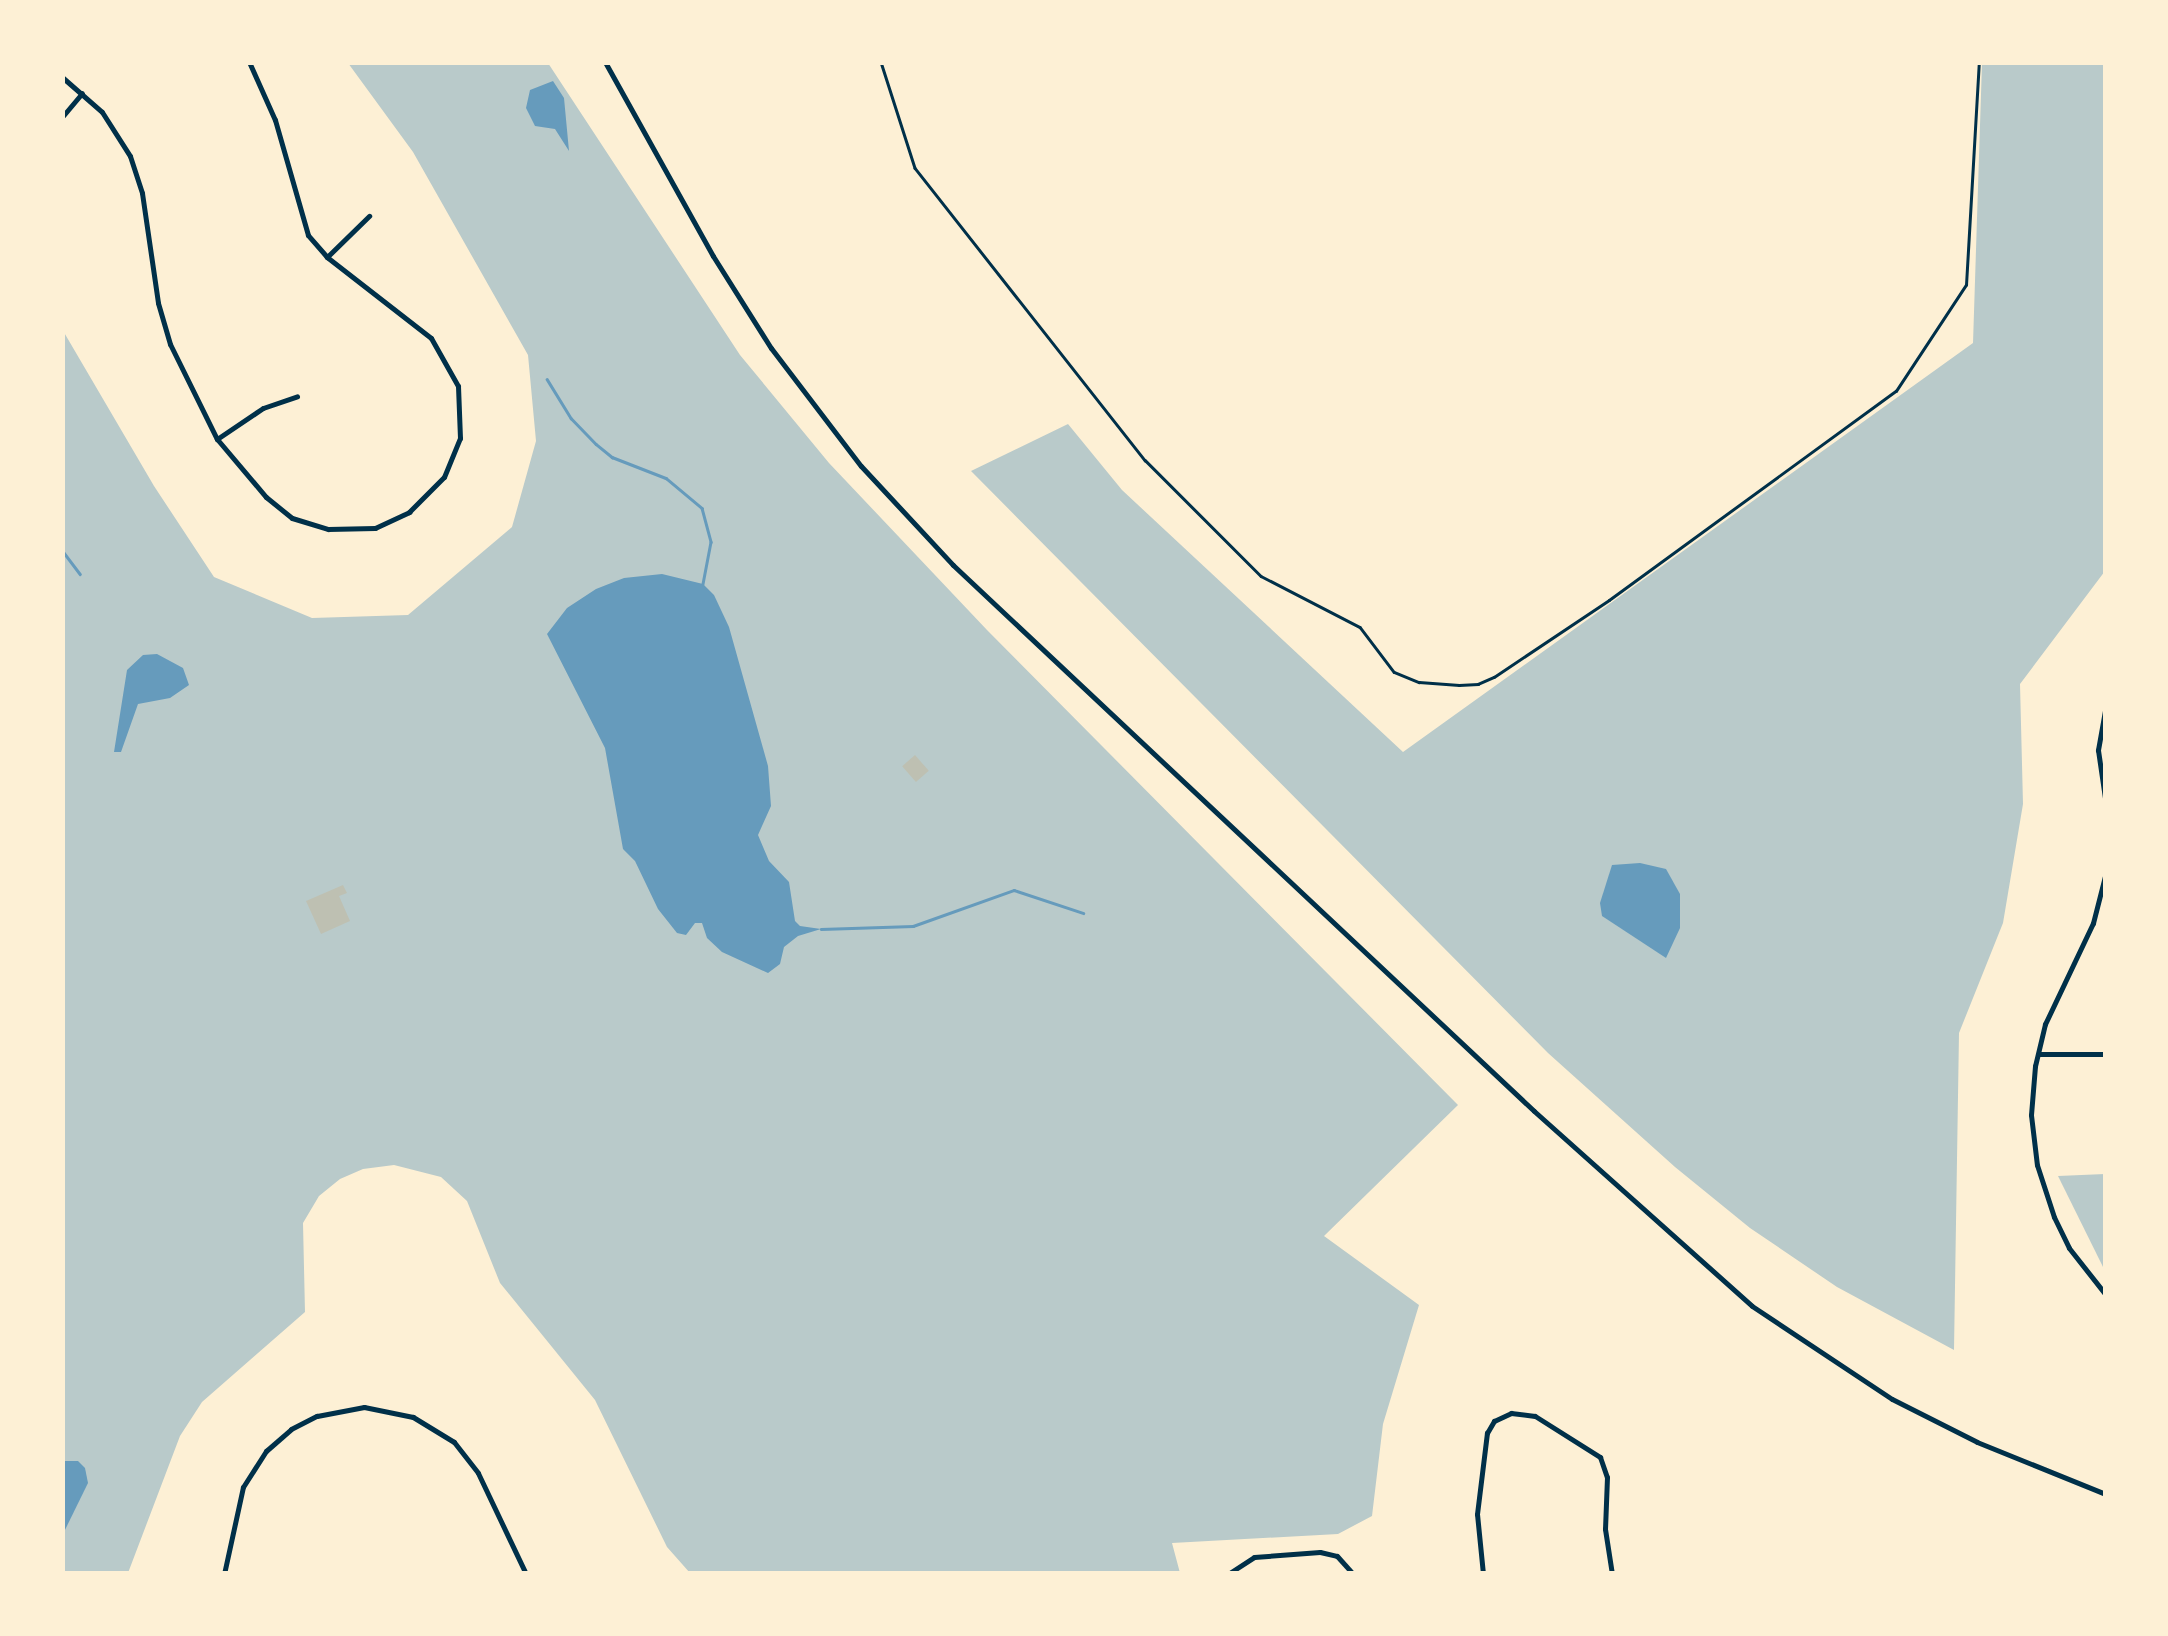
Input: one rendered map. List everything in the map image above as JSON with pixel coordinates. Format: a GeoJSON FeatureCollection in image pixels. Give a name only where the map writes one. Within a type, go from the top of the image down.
{"type":"FeatureCollection","features":[{"type":"Feature","properties":{"kind":"street"},"geometry":{"type":"LineString","coordinates":[[62,77],[118,133],[135,168],[158,303],[170,344],[217,439],[282,511],[328,530],[352,531],[388,523],[427,498],[444,477],[458,446],[462,414],[447,360],[416,324],[327,257],[300,218],[275,120],[250,62]]}},
{"type":"Feature","properties":{"kind":"street"},"geometry":{"type":"LineString","coordinates":[[606,62],[713,256],[771,348],[862,466],[952,564],[1534,1110],[1752,1306],[1834,1364],[1908,1407],[1977,1442],[2106,1494]]}},
{"type":"Feature","properties":{"kind":"street"},"geometry":{"type":"LineString","coordinates":[[62,117],[82,93]]}},
{"type":"Feature","properties":{"kind":"street"},"geometry":{"type":"LineString","coordinates":[[327,257],[369,216]]}},
{"type":"Feature","properties":{"kind":"street"},"geometry":{"type":"LineString","coordinates":[[217,439],[263,408],[298,396]]}},
{"type":"Feature","properties":{"kind":"street"},"geometry":{"type":"LineString","coordinates":[[2106,704],[2098,750],[2106,805]]}},
{"type":"Feature","properties":{"kind":"street"},"geometry":{"type":"LineString","coordinates":[[2106,872],[2093,923],[2057,994],[2037,1054],[2031,1115],[2042,1183],[2069,1248],[2106,1295]]}},
{"type":"Feature","properties":{"kind":"street"},"geometry":{"type":"LineString","coordinates":[[2037,1054],[2106,1054]]}},
{"type":"Feature","properties":{"kind":"street"},"geometry":{"type":"LineString","coordinates":[[224,1574],[243,1487],[266,1451],[291,1428],[317,1416],[364,1406],[414,1417],[442,1432],[464,1453],[526,1574]]}},
{"type":"Feature","properties":{"kind":"street"},"geometry":{"type":"LineString","coordinates":[[1483,1574],[1477,1514],[1487,1433],[1494,1422],[1511,1412],[1535,1416],[1600,1457],[1607,1477],[1604,1529],[1612,1574]]}},
{"type":"Feature","properties":{"kind":"street"},"geometry":{"type":"LineString","coordinates":[[1228,1574],[1254,1557],[1320,1552],[1337,1556],[1354,1574]]}},
{"type":"Feature","properties":{"kind":"path"},"geometry":{"type":"LineString","coordinates":[[881,62],[914,168],[1145,460],[1261,576],[1360,627],[1394,672],[1418,682],[1459,685],[1478,684],[1494,677],[1594,610],[1896,391],[1966,285],[1979,62]]}},
{"type":"Feature","properties":{"kind":"shaded area"},"geometry":{"type":"Polygon","coordinates":[[[348,63],[548,63],[740,355],[829,463],[987,630],[1458,1105],[1324,1236],[1419,1305],[1383,1424],[1372,1516],[1338,1534],[1172,1543],[1180,1573],[690,1573],[667,1547],[595,1400],[500,1283],[467,1201],[441,1177],[394,1165],[363,1169],[340,1179],[319,1196],[303,1223],[305,1312],[202,1402],[180,1436],[128,1573],[63,1573],[62,329],[154,486],[214,577],[312,618],[408,615],[512,527],[536,441],[528,355],[413,152],[348,63]]]}},
{"type":"Feature","properties":{"kind":"shaded area"},"geometry":{"type":"Polygon","coordinates":[[[1982,63],[2105,63],[2105,571],[2020,684],[2023,804],[2003,923],[1959,1033],[1954,1350],[1837,1287],[1750,1228],[1675,1167],[1548,1053],[971,471],[1068,424],[1122,490],[1403,752],[1973,343],[1982,63]]]}},
{"type":"Feature","properties":{"kind":"shaded area"},"geometry":{"type":"Polygon","coordinates":[[[2106,1174],[2105,1271],[2058,1176],[2106,1174]]]}},
{"type":"Feature","properties":{"kind":"water"},"geometry":{"type":"Polygon","coordinates":[[[553,81],[564,98],[569,151],[555,129],[535,126],[526,108],[530,90],[553,81]]]}},
{"type":"Feature","properties":{"kind":"water"},"geometry":{"type":"Polygon","coordinates":[[[662,574],[703,584],[714,595],[729,627],[768,766],[771,806],[758,835],[769,861],[789,882],[795,921],[800,926],[821,929],[798,936],[784,947],[780,964],[768,973],[722,952],[707,938],[702,923],[695,923],[686,935],[677,933],[658,909],[635,861],[623,849],[605,748],[547,634],[567,608],[596,589],[624,578],[662,574]]]}},
{"type":"Feature","properties":{"kind":"water"},"geometry":{"type":"Polygon","coordinates":[[[157,654],[183,668],[189,685],[170,698],[138,704],[121,752],[114,752],[127,670],[143,655],[157,654]]]}},
{"type":"Feature","properties":{"kind":"water"},"geometry":{"type":"Polygon","coordinates":[[[1640,863],[1666,869],[1680,894],[1680,928],[1666,958],[1602,916],[1600,903],[1612,865],[1640,863]]]}},
{"type":"Feature","properties":{"kind":"water"},"geometry":{"type":"Polygon","coordinates":[[[63,1461],[78,1461],[85,1468],[88,1483],[63,1534],[63,1461]]]}},
{"type":"Feature","properties":{"kind":"building"},"geometry":{"type":"Polygon","coordinates":[[[915,755],[929,771],[916,782],[902,766],[915,755]]]}},
{"type":"Feature","properties":{"kind":"building"},"geometry":{"type":"Polygon","coordinates":[[[343,885],[347,893],[339,896],[350,921],[321,934],[306,901],[343,885]]]}},
{"type":"Feature","properties":{"kind":"waterway"},"geometry":{"type":"LineString","coordinates":[[547,379],[571,418],[596,444],[612,457],[666,478],[702,508],[711,542],[703,584]]}},
{"type":"Feature","properties":{"kind":"waterway"},"geometry":{"type":"LineString","coordinates":[[62,550],[80,574]]}},
{"type":"Feature","properties":{"kind":"waterway"},"geometry":{"type":"LineString","coordinates":[[821,929],[913,926],[1014,890],[1083,913]]}}]}
